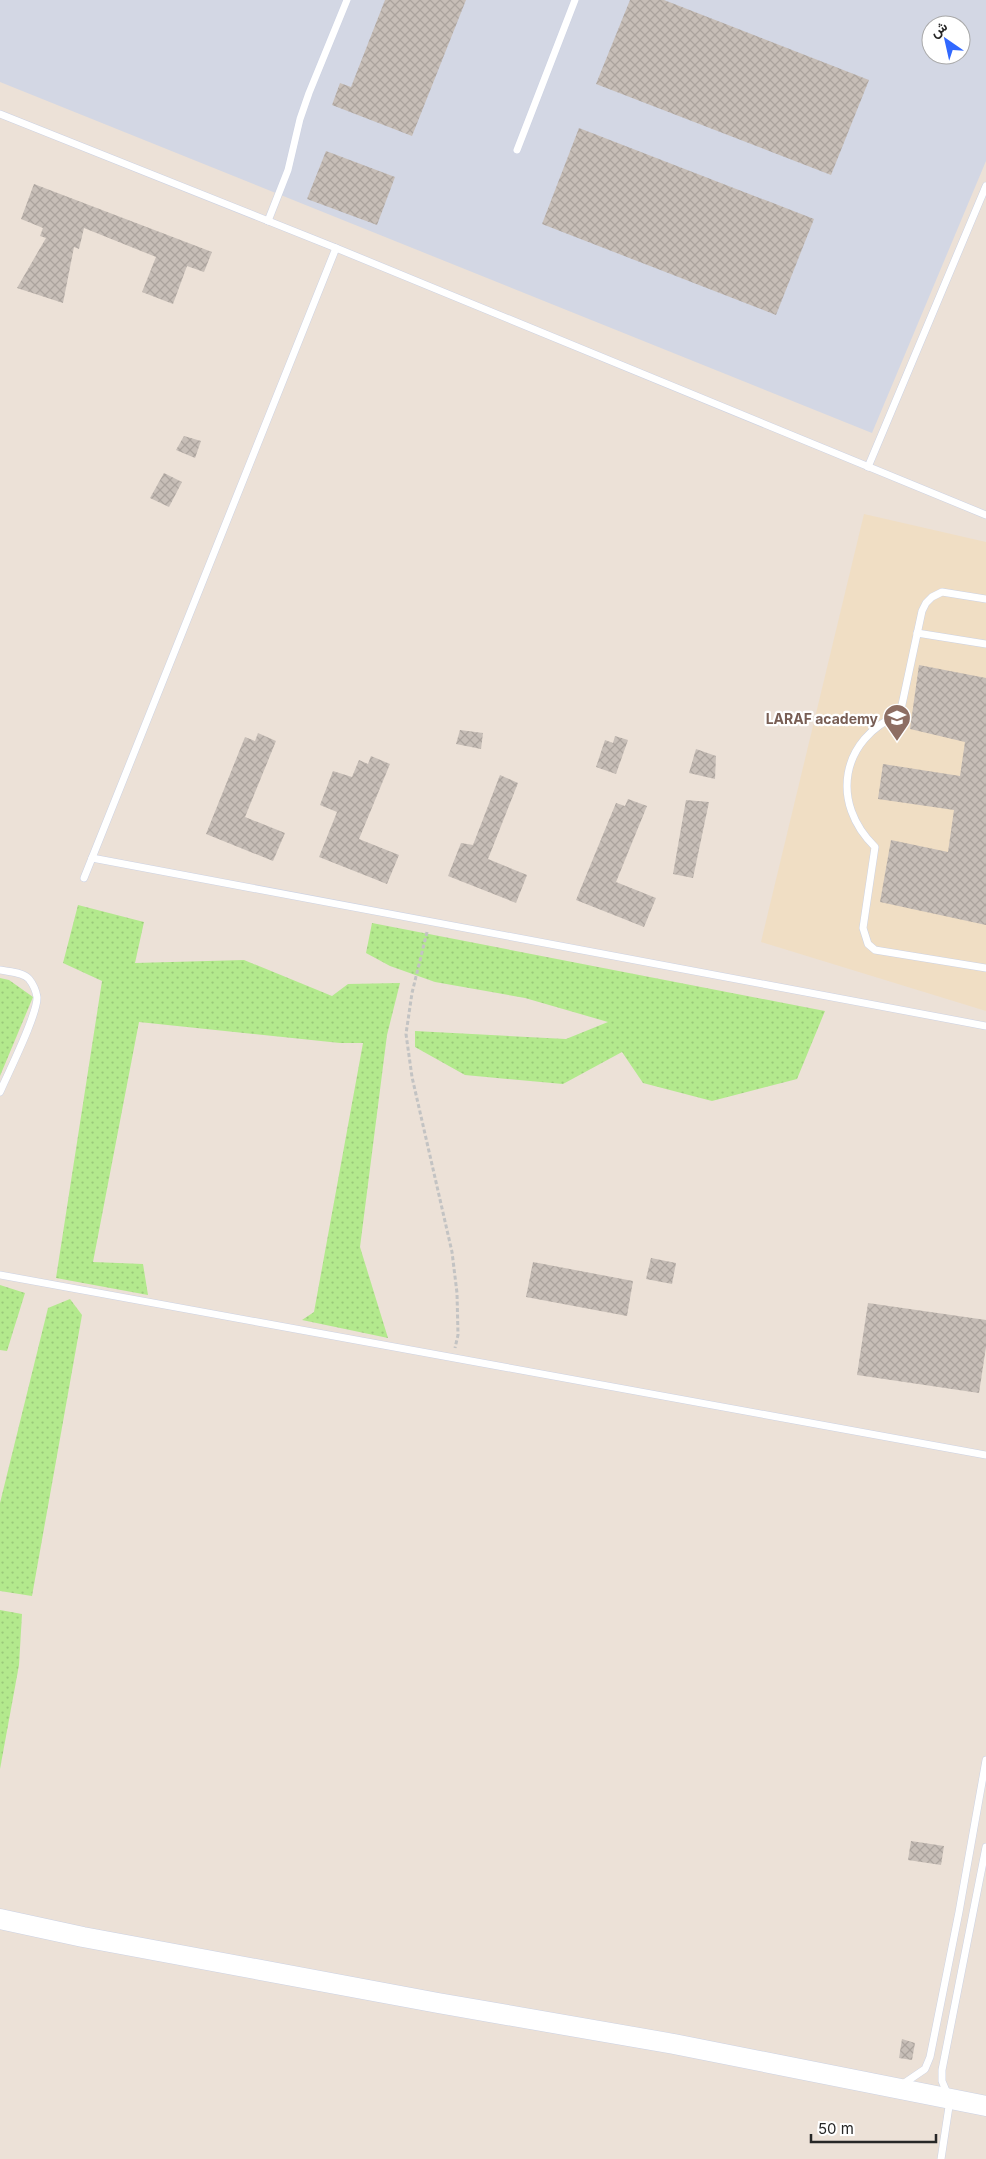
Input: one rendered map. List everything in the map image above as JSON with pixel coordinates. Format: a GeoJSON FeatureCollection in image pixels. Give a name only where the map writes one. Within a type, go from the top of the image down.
{"type":"FeatureCollection","features":[{"type":"Feature","properties":{"kind":"street"},"geometry":{"type":"LineString","coordinates":[[0,1918],[83,1937],[438,2003],[674,2044],[887,2088],[986,2106]]}},
{"type":"Feature","properties":{"kind":"lane"},"geometry":{"type":"LineString","coordinates":[[268,221],[288,170],[300,119],[309,93],[347,0]]}},
{"type":"Feature","properties":{"kind":"lane"},"geometry":{"type":"LineString","coordinates":[[517,150],[575,0]]}},
{"type":"Feature","properties":{"kind":"lane"},"geometry":{"type":"LineString","coordinates":[[0,114],[336,248],[986,515]]}},
{"type":"Feature","properties":{"kind":"lane"},"geometry":{"type":"LineString","coordinates":[[868,467],[986,186]]}},
{"type":"Feature","properties":{"kind":"lane"},"geometry":{"type":"LineString","coordinates":[[84,878],[336,248]]}},
{"type":"Feature","properties":{"kind":"lane"},"geometry":{"type":"LineString","coordinates":[[986,599],[942,592],[926,602],[917,633],[900,714],[874,730],[861,742],[854,754],[849,769],[847,785],[854,817],[862,834],[875,847],[863,928],[868,944],[875,950],[986,968]]}},
{"type":"Feature","properties":{"kind":"lane"},"geometry":{"type":"LineString","coordinates":[[917,633],[986,644]]}},
{"type":"Feature","properties":{"kind":"lane"},"geometry":{"type":"LineString","coordinates":[[92,858],[986,1026]]}},
{"type":"Feature","properties":{"kind":"lane"},"geometry":{"type":"LineString","coordinates":[[0,970],[20,974],[28,978],[34,987],[37,998],[32,1017],[0,1092]]}},
{"type":"Feature","properties":{"kind":"lane"},"geometry":{"type":"LineString","coordinates":[[0,1276],[986,1455]]}},
{"type":"Feature","properties":{"kind":"lane"},"geometry":{"type":"LineString","coordinates":[[887,2088],[906,2083],[918,2075],[925,2069],[930,2057],[959,1912],[986,1760]]}},
{"type":"Feature","properties":{"kind":"lane"},"geometry":{"type":"LineString","coordinates":[[941,2159],[950,2100],[942,2081],[942,2070],[986,1847]]}},
{"type":"Feature","properties":{"kind":"path"},"geometry":{"type":"LineString","coordinates":[[430,921],[412,993],[406,1034],[412,1077],[452,1252],[457,1293],[458,1335],[453,1358]]}},
{"type":"Feature","properties":{"kind":"shaded area"},"geometry":{"type":"Polygon","coordinates":[[[0,0],[986,0],[986,161],[872,433],[0,82],[0,0]]]}},
{"type":"Feature","properties":{"kind":"shaded area","name":"LARAF academy"},"geometry":{"type":"Polygon","coordinates":[[[864,514],[986,542],[986,1011],[761,942],[864,514]]]}},
{"type":"Feature","properties":{"kind":"green space"},"geometry":{"type":"Polygon","coordinates":[[[78,905],[144,922],[135,963],[244,960],[332,996],[348,984],[400,983],[387,1035],[360,1247],[388,1338],[302,1320],[314,1312],[363,1043],[340,1043],[139,1022],[93,1262],[143,1264],[148,1295],[56,1278],[102,981],[63,963],[78,905]]]}},
{"type":"Feature","properties":{"kind":"green space"},"geometry":{"type":"Polygon","coordinates":[[[372,923],[825,1011],[797,1079],[712,1101],[643,1083],[622,1052],[563,1084],[465,1075],[415,1047],[415,1031],[566,1039],[608,1022],[525,998],[435,982],[390,966],[366,953],[372,923]]]}},
{"type":"Feature","properties":{"kind":"green space"},"geometry":{"type":"Polygon","coordinates":[[[0,978],[9,980],[33,997],[0,1076],[0,978]]]}},
{"type":"Feature","properties":{"kind":"green space"},"geometry":{"type":"Polygon","coordinates":[[[0,1285],[25,1293],[7,1351],[0,1350],[0,1285]]]}},
{"type":"Feature","properties":{"kind":"green space"},"geometry":{"type":"Polygon","coordinates":[[[70,1299],[82,1315],[32,1596],[0,1591],[0,1503],[48,1308],[70,1299]]]}},
{"type":"Feature","properties":{"kind":"green space"},"geometry":{"type":"Polygon","coordinates":[[[0,1610],[22,1614],[19,1665],[0,1769],[0,1610]]]}},
{"type":"Feature","properties":{"kind":"building"},"geometry":{"type":"Polygon","coordinates":[[[385,0],[466,0],[412,136],[332,105],[340,83],[351,87],[385,0]]]}},
{"type":"Feature","properties":{"kind":"building"},"geometry":{"type":"Polygon","coordinates":[[[630,0],[664,0],[869,80],[831,175],[596,84],[630,0]]]}},
{"type":"Feature","properties":{"kind":"building"},"geometry":{"type":"Polygon","coordinates":[[[579,128],[814,219],[776,315],[542,224],[579,128]]]}},
{"type":"Feature","properties":{"kind":"building"},"geometry":{"type":"Polygon","coordinates":[[[326,151],[395,177],[377,225],[307,199],[326,151]]]}},
{"type":"Feature","properties":{"kind":"building"},"geometry":{"type":"Polygon","coordinates":[[[34,184],[212,252],[204,272],[187,266],[173,304],[142,292],[156,257],[84,228],[79,249],[74,247],[63,303],[17,288],[46,238],[40,236],[43,228],[21,219],[34,184]]]}},
{"type":"Feature","properties":{"kind":"building"},"geometry":{"type":"Polygon","coordinates":[[[184,436],[201,441],[195,458],[176,450],[184,436]]]}},
{"type":"Feature","properties":{"kind":"building"},"geometry":{"type":"Polygon","coordinates":[[[164,473],[182,482],[169,507],[150,498],[164,473]]]}},
{"type":"Feature","properties":{"kind":"building"},"geometry":{"type":"Polygon","coordinates":[[[919,665],[986,678],[986,925],[880,902],[891,840],[948,852],[954,810],[878,799],[883,764],[960,776],[965,742],[910,729],[919,665]]]}},
{"type":"Feature","properties":{"kind":"building"},"geometry":{"type":"Polygon","coordinates":[[[460,730],[483,733],[481,749],[456,744],[460,730]]]}},
{"type":"Feature","properties":{"kind":"building"},"geometry":{"type":"Polygon","coordinates":[[[258,733],[276,741],[245,817],[285,833],[273,861],[206,834],[245,737],[255,741],[258,733]]]}},
{"type":"Feature","properties":{"kind":"building"},"geometry":{"type":"Polygon","coordinates":[[[615,736],[628,740],[616,774],[596,767],[605,740],[613,743],[615,736]]]}},
{"type":"Feature","properties":{"kind":"building"},"geometry":{"type":"Polygon","coordinates":[[[696,749],[716,756],[715,779],[689,773],[696,749]]]}},
{"type":"Feature","properties":{"kind":"building"},"geometry":{"type":"Polygon","coordinates":[[[371,756],[390,764],[359,839],[399,855],[387,884],[319,857],[337,812],[320,805],[333,771],[352,777],[359,760],[368,764],[371,756]]]}},
{"type":"Feature","properties":{"kind":"building"},"geometry":{"type":"Polygon","coordinates":[[[500,775],[518,783],[488,859],[527,875],[516,903],[448,876],[461,843],[473,845],[500,775]]]}},
{"type":"Feature","properties":{"kind":"building"},"geometry":{"type":"Polygon","coordinates":[[[628,799],[647,806],[616,882],[656,898],[644,927],[576,900],[616,803],[625,806],[628,799]]]}},
{"type":"Feature","properties":{"kind":"building"},"geometry":{"type":"Polygon","coordinates":[[[686,800],[709,802],[693,878],[673,874],[686,800]]]}},
{"type":"Feature","properties":{"kind":"building"},"geometry":{"type":"Polygon","coordinates":[[[651,1258],[676,1263],[672,1284],[646,1279],[651,1258]]]}},
{"type":"Feature","properties":{"kind":"building"},"geometry":{"type":"Polygon","coordinates":[[[533,1262],[633,1281],[627,1316],[526,1297],[533,1262]]]}},
{"type":"Feature","properties":{"kind":"building"},"geometry":{"type":"Polygon","coordinates":[[[868,1303],[986,1320],[986,1347],[979,1393],[857,1375],[868,1303]]]}},
{"type":"Feature","properties":{"kind":"building"},"geometry":{"type":"Polygon","coordinates":[[[911,1841],[944,1846],[941,1865],[908,1860],[911,1841]]]}},
{"type":"Feature","properties":{"kind":"building"},"geometry":{"type":"Polygon","coordinates":[[[902,2039],[915,2043],[912,2060],[899,2058],[902,2039]]]}},
{"type":"Feature","properties":{"kind":"place","name":"LARAF academy"},"geometry":{"type":"Point","coordinates":[897,742]}}]}
